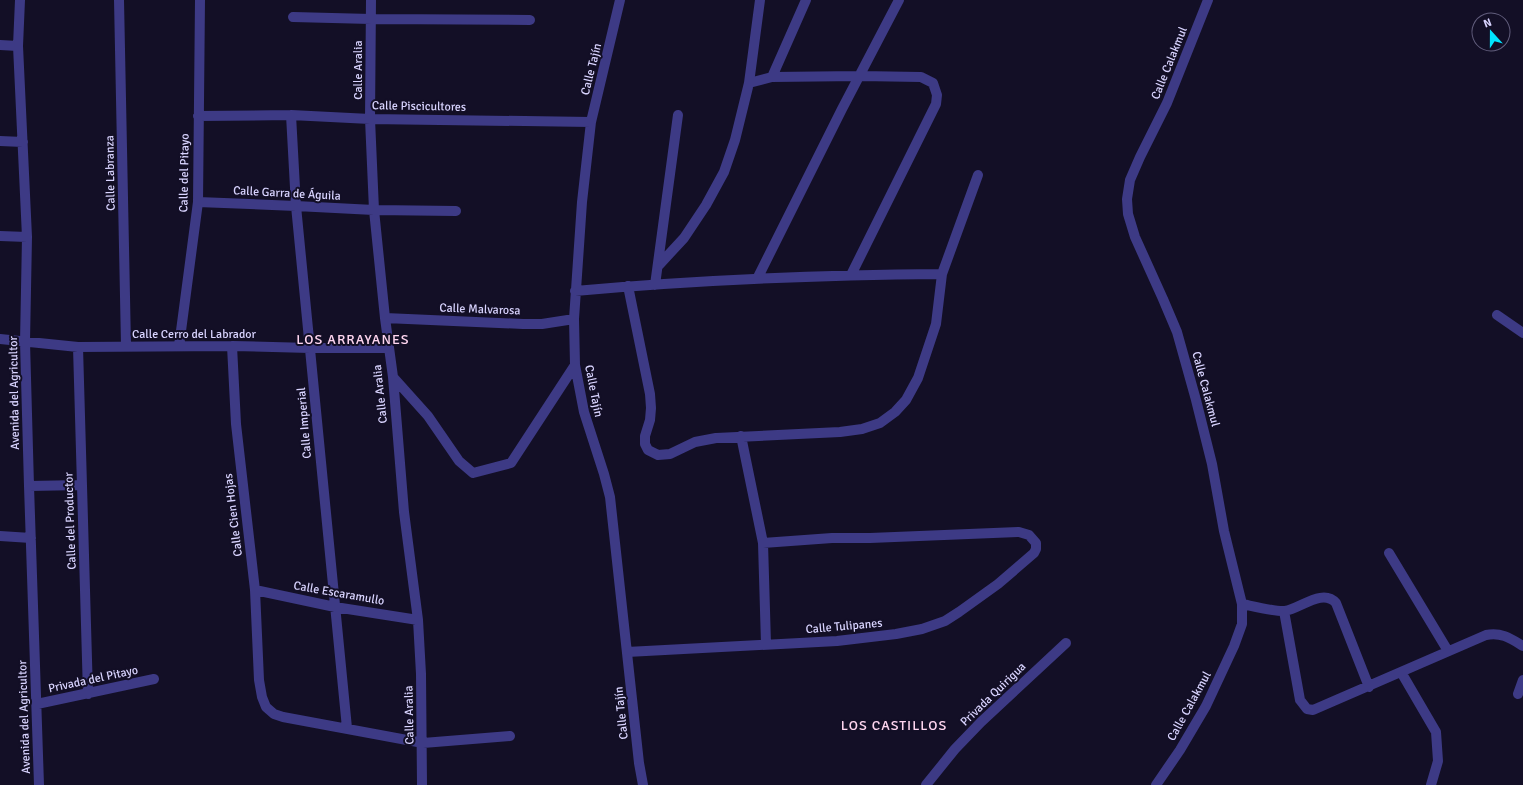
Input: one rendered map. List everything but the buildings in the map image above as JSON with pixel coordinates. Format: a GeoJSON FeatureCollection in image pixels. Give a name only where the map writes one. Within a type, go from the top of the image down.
{"type":"FeatureCollection","features":[{"type":"Feature","properties":{"kind":"street","name":"Avenida del Agricultor"},"geometry":{"type":"LineString","coordinates":[[20,0],[18,46],[24,142],[27,237],[25,342],[28,486],[39,785]]}},
{"type":"Feature","properties":{"kind":"street","name":"Calle Labranza"},"geometry":{"type":"LineString","coordinates":[[119,0],[126,346]]}},
{"type":"Feature","properties":{"kind":"street","name":"Calle del Pitayo"},"geometry":{"type":"LineString","coordinates":[[179,346],[198,202],[200,0]]}},
{"type":"Feature","properties":{"kind":"street","name":"Calle Aralia"},"geometry":{"type":"LineString","coordinates":[[371,0],[370,19],[372,61],[370,119],[374,210],[392,377],[404,512],[418,620],[423,743],[422,785]]}},
{"type":"Feature","properties":{"kind":"street","name":"Calle Tajín"},"geometry":{"type":"LineString","coordinates":[[620,0],[591,122],[575,291],[574,318],[576,365],[584,412],[610,497],[639,763],[643,785]]}},
{"type":"Feature","properties":{"kind":"street"},"geometry":{"type":"LineString","coordinates":[[659,265],[684,238],[706,205],[724,172],[735,140],[749,83],[760,0]]}},
{"type":"Feature","properties":{"kind":"street"},"geometry":{"type":"LineString","coordinates":[[772,78],[806,0]]}},
{"type":"Feature","properties":{"kind":"street"},"geometry":{"type":"LineString","coordinates":[[757,279],[842,109],[899,0]]}},
{"type":"Feature","properties":{"kind":"street","name":"Calle Calakmul"},"geometry":{"type":"LineString","coordinates":[[1156,785],[1193,728],[1218,682],[1242,624],[1242,604],[1224,531],[1212,464],[1196,400],[1177,332],[1135,237],[1128,214],[1127,199],[1130,180],[1167,103],[1208,0]]}},
{"type":"Feature","properties":{"kind":"street"},"geometry":{"type":"LineString","coordinates":[[293,17],[530,20]]}},
{"type":"Feature","properties":{"kind":"street"},"geometry":{"type":"LineString","coordinates":[[0,46],[18,46]]}},
{"type":"Feature","properties":{"kind":"street"},"geometry":{"type":"LineString","coordinates":[[749,83],[772,78],[860,76],[921,77],[933,83],[935,88],[936,104],[851,275]]}},
{"type":"Feature","properties":{"kind":"street","name":"Calle Piscicultores"},"geometry":{"type":"LineString","coordinates":[[198,116],[291,115],[370,119],[591,122]]}},
{"type":"Feature","properties":{"kind":"street","name":"Calle Imperial"},"geometry":{"type":"LineString","coordinates":[[291,115],[296,206],[347,728]]}},
{"type":"Feature","properties":{"kind":"street"},"geometry":{"type":"LineString","coordinates":[[655,285],[659,265],[678,115]]}},
{"type":"Feature","properties":{"kind":"street"},"geometry":{"type":"LineString","coordinates":[[0,141],[24,142]]}},
{"type":"Feature","properties":{"kind":"street"},"geometry":{"type":"LineString","coordinates":[[628,286],[650,394],[650,420],[645,436],[645,444],[648,450],[658,454],[670,454],[695,442],[716,438],[840,432],[862,429],[880,423],[895,412],[906,400],[918,378],[936,324],[942,274],[978,175]]}},
{"type":"Feature","properties":{"kind":"street","name":"Calle Garra de Águila"},"geometry":{"type":"LineString","coordinates":[[198,202],[374,210],[456,211]]}},
{"type":"Feature","properties":{"kind":"street"},"geometry":{"type":"LineString","coordinates":[[0,236],[27,237]]}},
{"type":"Feature","properties":{"kind":"street"},"geometry":{"type":"LineString","coordinates":[[575,291],[628,286],[757,279],[851,275],[942,274]]}},
{"type":"Feature","properties":{"kind":"street"},"geometry":{"type":"LineString","coordinates":[[1497,315],[1523,333]]}},
{"type":"Feature","properties":{"kind":"street","name":"Calle Malvarosa"},"geometry":{"type":"LineString","coordinates":[[385,318],[523,324],[542,324],[574,318]]}},
{"type":"Feature","properties":{"kind":"street","name":"Calle Cerro del Labrador"},"geometry":{"type":"LineString","coordinates":[[0,339],[78,347],[232,346],[388,348]]}},
{"type":"Feature","properties":{"kind":"street","name":"Calle Cien Hojas"},"geometry":{"type":"LineString","coordinates":[[232,346],[236,424],[255,590],[259,680],[262,697],[266,707],[274,714],[283,718],[347,728],[423,743],[510,736]]}},
{"type":"Feature","properties":{"kind":"street","name":"Calle del Productor"},"geometry":{"type":"LineString","coordinates":[[78,347],[88,694]]}},
{"type":"Feature","properties":{"kind":"street"},"geometry":{"type":"LineString","coordinates":[[392,377],[428,416],[459,461],[473,473],[511,463],[576,365]]}},
{"type":"Feature","properties":{"kind":"street"},"geometry":{"type":"LineString","coordinates":[[741,436],[763,543],[766,644]]}},
{"type":"Feature","properties":{"kind":"street"},"geometry":{"type":"LineString","coordinates":[[28,486],[82,485]]}},
{"type":"Feature","properties":{"kind":"street","name":"Calle Tulipanes"},"geometry":{"type":"LineString","coordinates":[[628,652],[837,641],[896,634],[934,626],[945,621],[998,584],[1034,554],[1036,549],[1034,539],[1029,535],[1019,532],[870,538],[832,538],[763,543]]}},
{"type":"Feature","properties":{"kind":"street"},"geometry":{"type":"LineString","coordinates":[[0,536],[31,538]]}},
{"type":"Feature","properties":{"kind":"street"},"geometry":{"type":"LineString","coordinates":[[1389,553],[1448,651]]}},
{"type":"Feature","properties":{"kind":"street","name":"Calle Escaramullo"},"geometry":{"type":"LineString","coordinates":[[255,590],[335,607],[418,620]]}},
{"type":"Feature","properties":{"kind":"street"},"geometry":{"type":"LineString","coordinates":[[1242,604],[1284,611],[1323,597],[1334,600],[1369,687]]}},
{"type":"Feature","properties":{"kind":"street"},"geometry":{"type":"LineString","coordinates":[[1284,611],[1300,700],[1303,706],[1307,709],[1313,710],[1486,635],[1500,634],[1508,636],[1523,646]]}},
{"type":"Feature","properties":{"kind":"street","name":"Privada Quirigua"},"geometry":{"type":"LineString","coordinates":[[926,785],[955,749],[981,722],[1066,642]]}},
{"type":"Feature","properties":{"kind":"street"},"geometry":{"type":"LineString","coordinates":[[1401,672],[1436,732],[1438,761],[1431,785]]}},
{"type":"Feature","properties":{"kind":"street","name":"Privada del Pitayo"},"geometry":{"type":"LineString","coordinates":[[37,704],[154,679]]}},
{"type":"Feature","properties":{"kind":"street"},"geometry":{"type":"LineString","coordinates":[[1518,694],[1523,680]]}},
{"type":"Feature","properties":{"kind":"district","name":"LOS ARRAYANES"},"geometry":{"type":"Point","coordinates":[353,339]}},
{"type":"Feature","properties":{"kind":"district","name":"LOS CASTILLOS"},"geometry":{"type":"Point","coordinates":[894,725]}}]}
